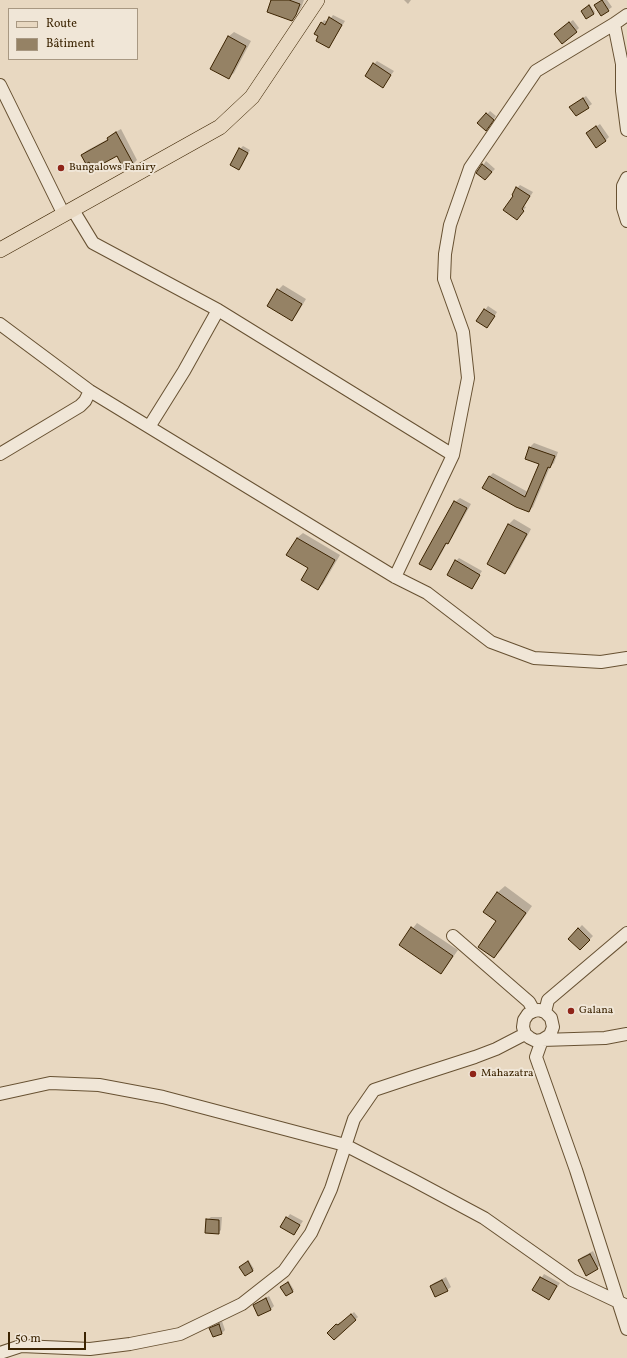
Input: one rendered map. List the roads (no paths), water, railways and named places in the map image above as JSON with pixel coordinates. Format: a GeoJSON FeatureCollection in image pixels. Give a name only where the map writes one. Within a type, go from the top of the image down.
{"type":"FeatureCollection","features":[{"type":"Feature","properties":{"kind":"main road"},"geometry":{"type":"LineString","coordinates":[[0,250],[220,127],[252,97],[317,0]]}},
{"type":"Feature","properties":{"kind":"street"},"geometry":{"type":"LineString","coordinates":[[395,577],[453,455],[468,378],[463,332],[444,279],[445,254],[450,225],[470,168],[536,71],[627,15]]}},
{"type":"Feature","properties":{"kind":"street"},"geometry":{"type":"LineString","coordinates":[[614,24],[622,64],[622,90],[627,130]]}},
{"type":"Feature","properties":{"kind":"street"},"geometry":{"type":"LineString","coordinates":[[0,85],[68,212],[93,243],[218,310],[453,455]]}},
{"type":"Feature","properties":{"kind":"street"},"geometry":{"type":"LineString","coordinates":[[627,178],[623,186],[623,208],[627,221]]}},
{"type":"Feature","properties":{"kind":"street"},"geometry":{"type":"LineString","coordinates":[[149,427],[218,310]]}},
{"type":"Feature","properties":{"kind":"street"},"geometry":{"type":"LineString","coordinates":[[0,324],[90,391],[395,577],[427,593],[491,642],[534,658],[601,662],[627,658]]}},
{"type":"Feature","properties":{"kind":"street"},"geometry":{"type":"LineString","coordinates":[[0,454],[80,406],[85,401],[90,391]]}},
{"type":"Feature","properties":{"kind":"street"},"geometry":{"type":"LineString","coordinates":[[627,933],[548,1000],[539,1011],[528,1014],[524,1020],[523,1027],[525,1034],[536,1040],[605,1038],[627,1034]]}},
{"type":"Feature","properties":{"kind":"street"},"geometry":{"type":"LineString","coordinates":[[453,936],[539,1011],[551,1018],[553,1027],[550,1035],[542,1040],[536,1057],[623,1304],[627,1329]]}},
{"type":"Feature","properties":{"kind":"street"},"geometry":{"type":"LineString","coordinates":[[0,1353],[21,1346],[90,1349],[130,1344],[180,1334],[242,1304],[284,1271],[311,1233],[331,1189],[354,1119],[374,1090],[475,1058],[525,1034]]}},
{"type":"Feature","properties":{"kind":"street"},"geometry":{"type":"LineString","coordinates":[[0,1094],[50,1083],[99,1085],[163,1097],[345,1146],[484,1218],[572,1280],[623,1304]]}},
{"type":"Feature","properties":{"kind":"place","name":"Bungalows Faniry"},"geometry":{"type":"Point","coordinates":[61,168]}},
{"type":"Feature","properties":{"kind":"place","name":"Galana"},"geometry":{"type":"Point","coordinates":[571,1011]}},
{"type":"Feature","properties":{"kind":"place","name":"Mahazatra"},"geometry":{"type":"Point","coordinates":[473,1074]}}]}
